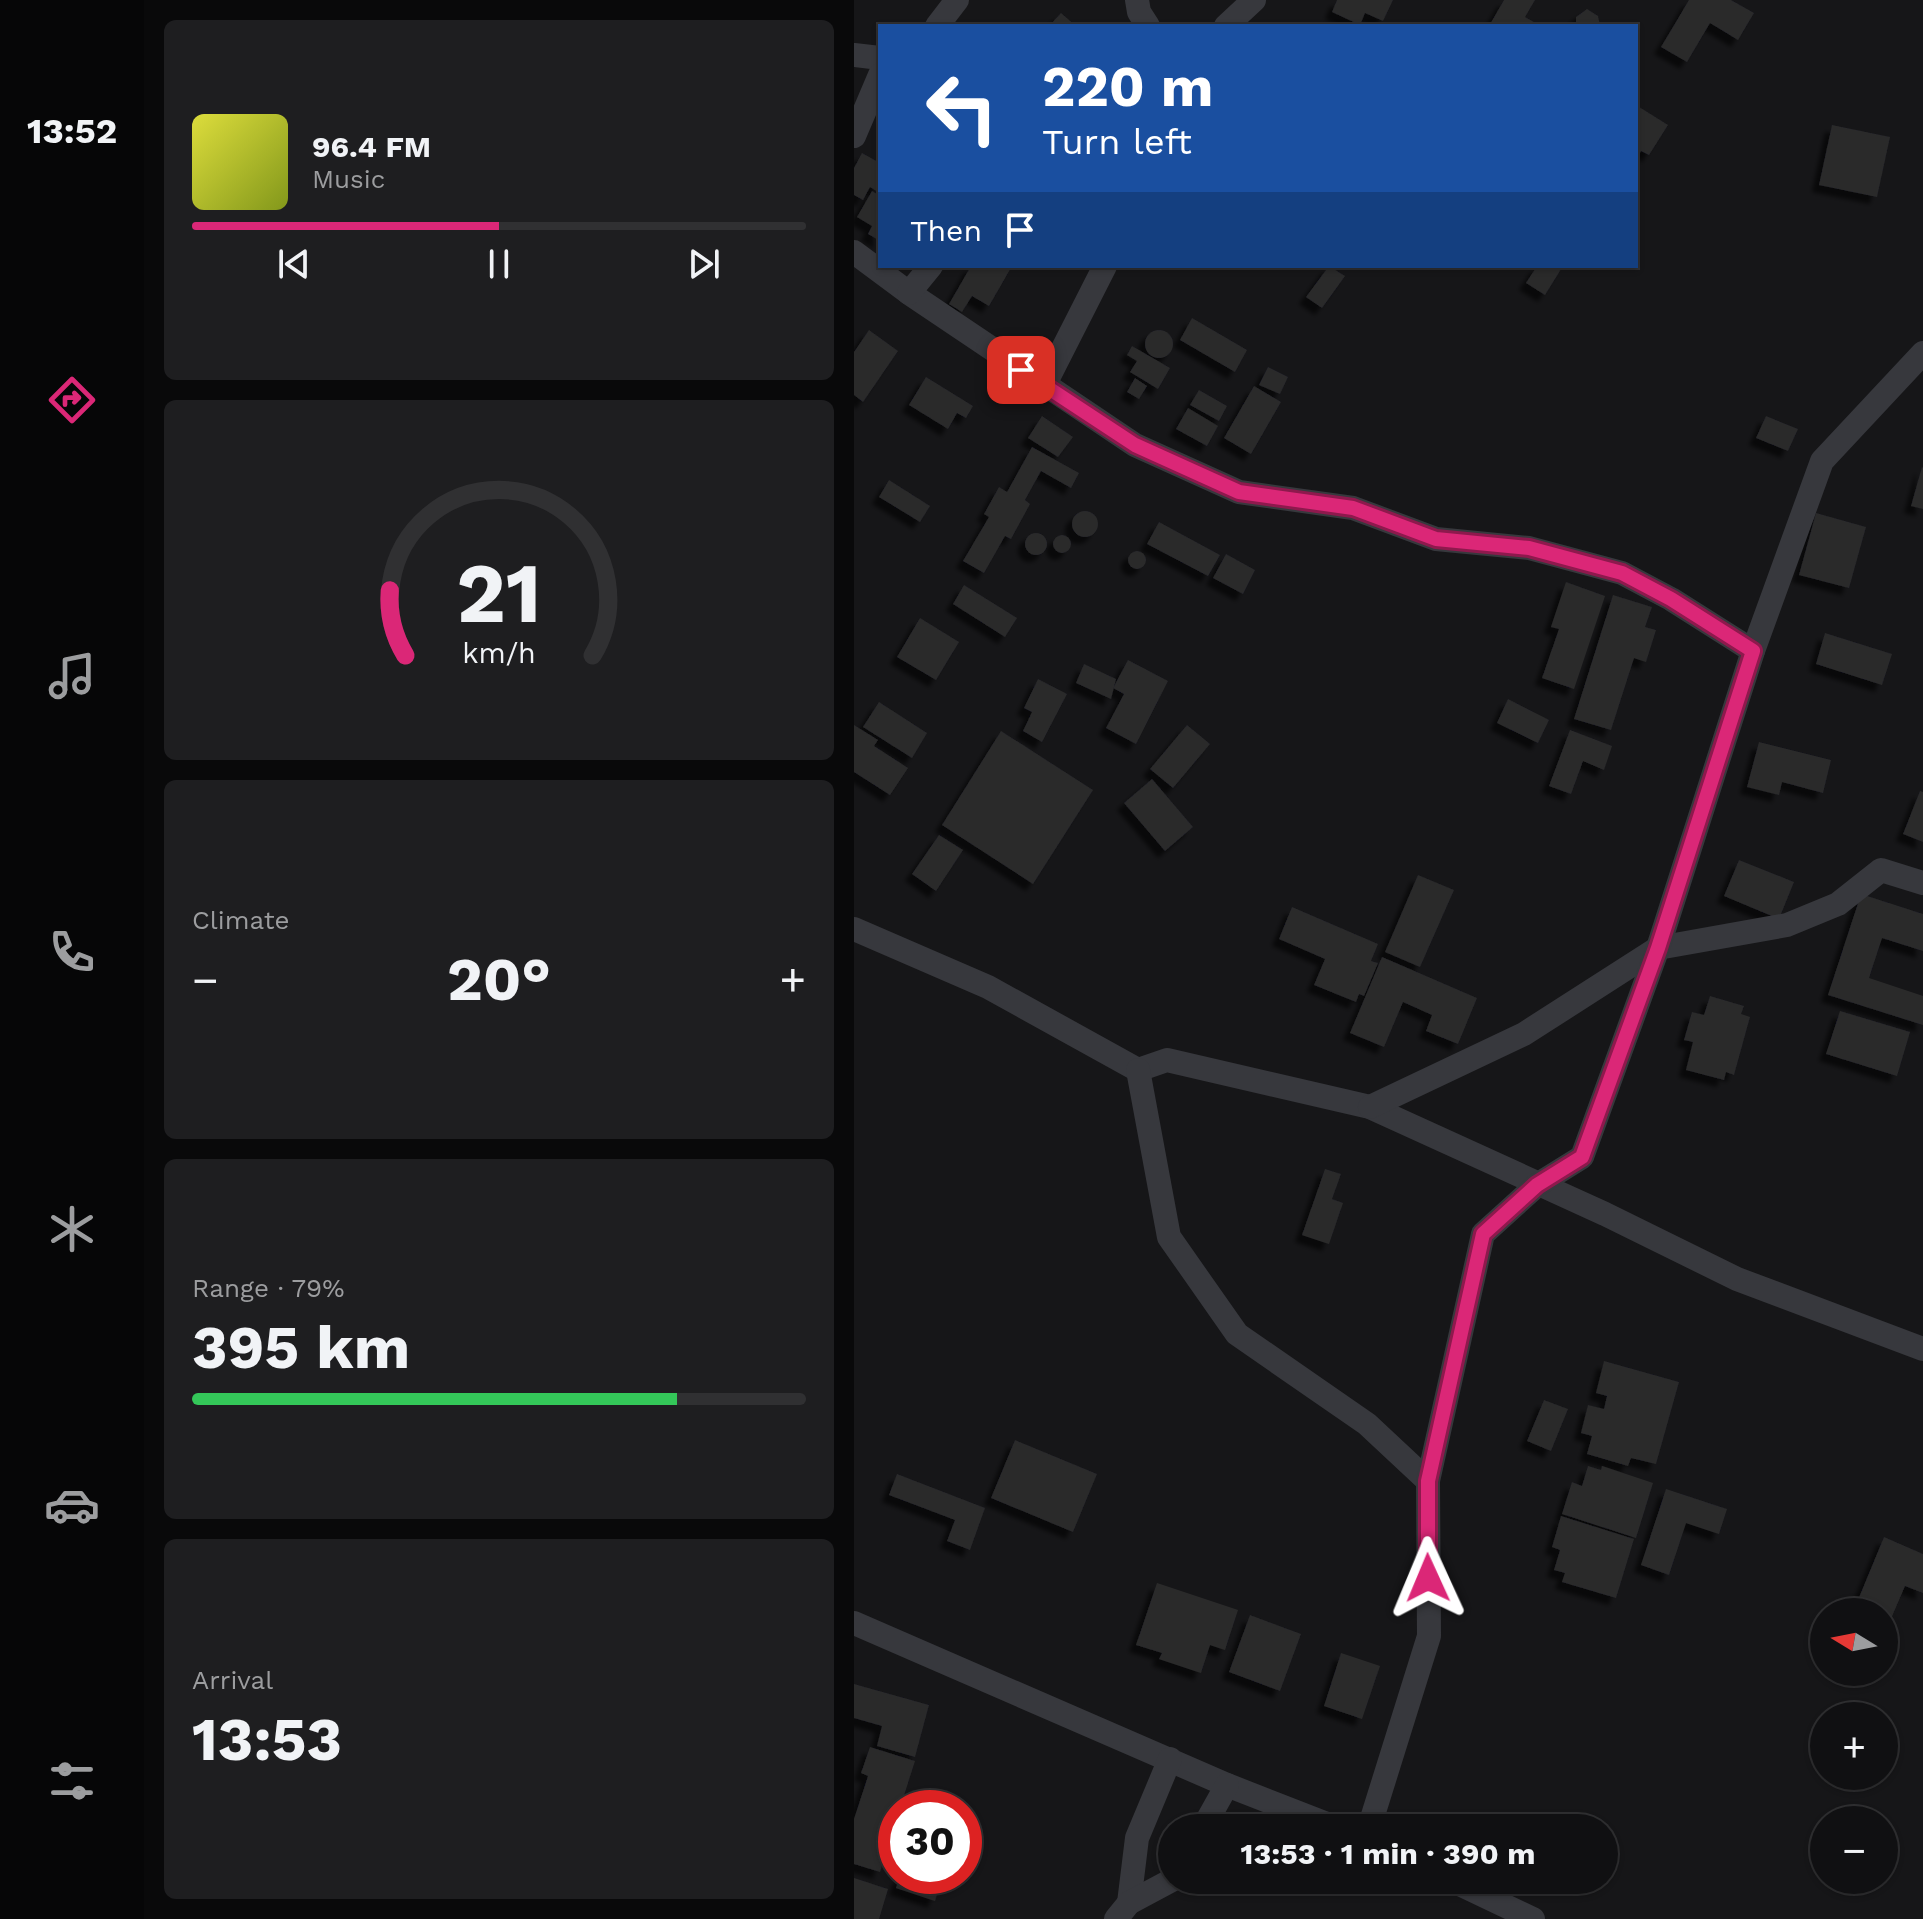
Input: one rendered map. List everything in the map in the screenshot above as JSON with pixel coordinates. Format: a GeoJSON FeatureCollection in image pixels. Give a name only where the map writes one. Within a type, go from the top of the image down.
{"type":"FeatureCollection","features":[{"type":"Feature","properties":{"kind":"street"},"geometry":{"type":"LineString","coordinates":[[939,24],[957,0]]}},
{"type":"Feature","properties":{"kind":"street"},"geometry":{"type":"LineString","coordinates":[[1228,24],[1254,0]]}},
{"type":"Feature","properties":{"kind":"street"},"geometry":{"type":"LineString","coordinates":[[854,55],[878,58]]}},
{"type":"Feature","properties":{"kind":"street"},"geometry":{"type":"LineString","coordinates":[[854,136],[878,80]]}},
{"type":"Feature","properties":{"kind":"street"},"geometry":{"type":"LineString","coordinates":[[854,252],[1044,386],[1135,445],[1239,492],[1353,508],[1436,539],[1529,548],[1622,573],[1671,599],[1753,651]]}},
{"type":"Feature","properties":{"kind":"street"},"geometry":{"type":"LineString","coordinates":[[909,293],[929,268]]}},
{"type":"Feature","properties":{"kind":"street"},"geometry":{"type":"LineString","coordinates":[[1044,386],[1104,268]]}},
{"type":"Feature","properties":{"kind":"street"},"geometry":{"type":"LineString","coordinates":[[1373,1814],[1429,1636],[1428,1481],[1483,1234],[1537,1185],[1582,1157],[1658,948],[1753,651],[1822,461],[1923,353]]}},
{"type":"Feature","properties":{"kind":"street"},"geometry":{"type":"LineString","coordinates":[[1370,1107],[1524,1034],[1658,948],[1787,925],[1838,904],[1881,870],[1923,883]]}},
{"type":"Feature","properties":{"kind":"street"},"geometry":{"type":"LineString","coordinates":[[854,929],[988,987],[1138,1070],[1167,1060],[1370,1107],[1605,1214],[1737,1279],[1923,1349]]}},
{"type":"Feature","properties":{"kind":"street"},"geometry":{"type":"LineString","coordinates":[[1138,1070],[1169,1237],[1237,1334],[1367,1424],[1428,1481]]}},
{"type":"Feature","properties":{"kind":"street"},"geometry":{"type":"LineString","coordinates":[[854,1623],[1227,1785],[1301,1814]]}},
{"type":"Feature","properties":{"kind":"street"},"geometry":{"type":"LineString","coordinates":[[1122,1911],[1137,1838],[1170,1759]]}},
{"type":"Feature","properties":{"kind":"street"},"geometry":{"type":"LineString","coordinates":[[1211,1814],[1227,1785]]}},
{"type":"Feature","properties":{"kind":"street"},"geometry":{"type":"LineString","coordinates":[[1122,1911],[1158,1889]]}},
{"type":"Feature","properties":{"kind":"street"},"geometry":{"type":"LineString","coordinates":[[1480,1894],[1533,1919]]}},
{"type":"Feature","properties":{"kind":"building"},"geometry":{"type":"Polygon","coordinates":[[[1337,0],[1393,0],[1383,21],[1365,13],[1358,24],[1332,12],[1337,0]]]}},
{"type":"Feature","properties":{"kind":"building"},"geometry":{"type":"Polygon","coordinates":[[[1504,0],[1535,0],[1525,17],[1537,24],[1490,24],[1504,0]]]}},
{"type":"Feature","properties":{"kind":"building"},"geometry":{"type":"Polygon","coordinates":[[[1689,0],[1731,0],[1754,13],[1738,40],[1710,23],[1687,62],[1661,47],[1689,0]]]}},
{"type":"Feature","properties":{"kind":"building"},"geometry":{"type":"Polygon","coordinates":[[[1587,9],[1598,16],[1600,24],[1576,24],[1576,17],[1587,9]]]}},
{"type":"Feature","properties":{"kind":"building"},"geometry":{"type":"Polygon","coordinates":[[[1061,13],[1074,24],[1051,24],[1061,13]]]}},
{"type":"Feature","properties":{"kind":"building"},"geometry":{"type":"Polygon","coordinates":[[[1638,106],[1668,125],[1649,155],[1641,151],[1638,156],[1638,106]]]}},
{"type":"Feature","properties":{"kind":"building"},"geometry":{"type":"Polygon","coordinates":[[[1832,125],[1890,137],[1877,197],[1819,185],[1832,125]]]}},
{"type":"Feature","properties":{"kind":"building"},"geometry":{"type":"Polygon","coordinates":[[[862,153],[878,162],[878,192],[870,187],[863,200],[854,195],[854,168],[862,153]]]}},
{"type":"Feature","properties":{"kind":"building"},"geometry":{"type":"Polygon","coordinates":[[[872,191],[878,195],[878,240],[868,234],[872,226],[857,217],[872,191]]]}},
{"type":"Feature","properties":{"kind":"building"},"geometry":{"type":"Polygon","coordinates":[[[970,268],[1011,268],[989,306],[972,296],[962,312],[949,304],[970,268]]]}},
{"type":"Feature","properties":{"kind":"building"},"geometry":{"type":"Polygon","coordinates":[[[1328,268],[1345,276],[1322,308],[1306,297],[1328,268]]]}},
{"type":"Feature","properties":{"kind":"building"},"geometry":{"type":"Polygon","coordinates":[[[1536,268],[1562,268],[1545,295],[1526,283],[1536,268]]]}},
{"type":"Feature","properties":{"kind":"building"},"geometry":{"type":"Polygon","coordinates":[[[1192,318],[1247,350],[1235,372],[1180,340],[1192,318]]]}},
{"type":"Feature","properties":{"kind":"building"},"geometry":{"type":"Polygon","coordinates":[[[869,330],[898,351],[863,402],[854,395],[854,352],[869,330]]]}},
{"type":"Feature","properties":{"kind":"building"},"geometry":{"type":"Polygon","coordinates":[[[1159,330],[1169,334],[1173,344],[1169,354],[1159,358],[1149,354],[1145,344],[1149,334],[1159,330]]]}},
{"type":"Feature","properties":{"kind":"building"},"geometry":{"type":"Polygon","coordinates":[[[1132,346],[1170,368],[1158,389],[1130,372],[1137,361],[1127,355],[1132,346]]]}},
{"type":"Feature","properties":{"kind":"building"},"geometry":{"type":"Polygon","coordinates":[[[1268,367],[1288,377],[1280,394],[1259,385],[1268,367]]]}},
{"type":"Feature","properties":{"kind":"building"},"geometry":{"type":"Polygon","coordinates":[[[926,377],[973,406],[966,418],[957,413],[948,429],[909,405],[926,377]]]}},
{"type":"Feature","properties":{"kind":"building"},"geometry":{"type":"Polygon","coordinates":[[[1135,378],[1147,386],[1139,399],[1127,392],[1135,378]]]}},
{"type":"Feature","properties":{"kind":"building"},"geometry":{"type":"Polygon","coordinates":[[[1254,386],[1281,402],[1251,454],[1224,438],[1254,386]]]}},
{"type":"Feature","properties":{"kind":"building"},"geometry":{"type":"Polygon","coordinates":[[[1199,390],[1227,406],[1219,421],[1190,405],[1199,390]]]}},
{"type":"Feature","properties":{"kind":"building"},"geometry":{"type":"Polygon","coordinates":[[[1188,408],[1218,426],[1207,446],[1176,429],[1188,408]]]}},
{"type":"Feature","properties":{"kind":"building"},"geometry":{"type":"Polygon","coordinates":[[[1042,416],[1073,437],[1058,457],[1028,438],[1042,416]]]}},
{"type":"Feature","properties":{"kind":"building"},"geometry":{"type":"Polygon","coordinates":[[[1766,416],[1798,429],[1788,451],[1756,438],[1766,416]]]}},
{"type":"Feature","properties":{"kind":"building"},"geometry":{"type":"Polygon","coordinates":[[[1032,447],[1079,473],[1071,488],[1041,471],[1025,500],[1030,504],[1011,539],[1005,536],[984,573],[963,561],[989,517],[984,514],[999,487],[1007,492],[1032,447]]]}},
{"type":"Feature","properties":{"kind":"building"},"geometry":{"type":"Polygon","coordinates":[[[1923,468],[1923,509],[1911,506],[1923,468]]]}},
{"type":"Feature","properties":{"kind":"building"},"geometry":{"type":"Polygon","coordinates":[[[889,480],[930,506],[920,522],[879,497],[889,480]]]}},
{"type":"Feature","properties":{"kind":"building"},"geometry":{"type":"Polygon","coordinates":[[[1085,511],[1094,515],[1098,524],[1094,533],[1085,537],[1076,533],[1072,524],[1076,515],[1085,511]]]}},
{"type":"Feature","properties":{"kind":"building"},"geometry":{"type":"Polygon","coordinates":[[[1816,513],[1866,527],[1849,588],[1799,575],[1816,513]]]}},
{"type":"Feature","properties":{"kind":"building"},"geometry":{"type":"Polygon","coordinates":[[[1159,522],[1220,555],[1208,576],[1147,544],[1159,522]]]}},
{"type":"Feature","properties":{"kind":"building"},"geometry":{"type":"Polygon","coordinates":[[[1036,533],[1044,536],[1047,544],[1044,552],[1036,555],[1028,552],[1025,544],[1028,536],[1036,533]]]}},
{"type":"Feature","properties":{"kind":"building"},"geometry":{"type":"Polygon","coordinates":[[[1058,535],[1066,535],[1071,544],[1069,551],[1058,553],[1053,548],[1053,540],[1058,535]]]}},
{"type":"Feature","properties":{"kind":"building"},"geometry":{"type":"Polygon","coordinates":[[[1137,551],[1146,560],[1137,569],[1128,560],[1137,551]]]}},
{"type":"Feature","properties":{"kind":"building"},"geometry":{"type":"Polygon","coordinates":[[[1226,554],[1255,570],[1243,594],[1213,578],[1226,554]]]}},
{"type":"Feature","properties":{"kind":"building"},"geometry":{"type":"Polygon","coordinates":[[[1566,582],[1605,596],[1574,689],[1542,678],[1559,629],[1551,627],[1566,582]]]}},
{"type":"Feature","properties":{"kind":"building"},"geometry":{"type":"Polygon","coordinates":[[[964,585],[1017,618],[1005,637],[953,604],[964,585]]]}},
{"type":"Feature","properties":{"kind":"building"},"geometry":{"type":"Polygon","coordinates":[[[1613,595],[1652,607],[1645,627],[1656,630],[1646,662],[1634,658],[1611,730],[1574,719],[1613,595]]]}},
{"type":"Feature","properties":{"kind":"building"},"geometry":{"type":"Polygon","coordinates":[[[920,618],[959,642],[936,680],[897,657],[920,618]]]}},
{"type":"Feature","properties":{"kind":"building"},"geometry":{"type":"Polygon","coordinates":[[[1825,633],[1892,654],[1882,685],[1816,664],[1825,633]]]}},
{"type":"Feature","properties":{"kind":"building"},"geometry":{"type":"Polygon","coordinates":[[[1128,660],[1168,681],[1136,744],[1106,728],[1124,694],[1113,688],[1128,660]]]}},
{"type":"Feature","properties":{"kind":"building"},"geometry":{"type":"Polygon","coordinates":[[[1084,664],[1116,679],[1111,699],[1076,683],[1084,664]]]}},
{"type":"Feature","properties":{"kind":"building"},"geometry":{"type":"Polygon","coordinates":[[[1038,679],[1067,694],[1042,742],[1023,731],[1032,712],[1024,708],[1038,679]]]}},
{"type":"Feature","properties":{"kind":"building"},"geometry":{"type":"Polygon","coordinates":[[[1508,699],[1549,720],[1538,743],[1497,723],[1508,699]]]}},
{"type":"Feature","properties":{"kind":"building"},"geometry":{"type":"Polygon","coordinates":[[[879,702],[927,733],[912,758],[863,727],[879,702]]]}},
{"type":"Feature","properties":{"kind":"building"},"geometry":{"type":"Polygon","coordinates":[[[854,725],[878,740],[874,746],[908,768],[890,795],[854,772],[854,725]]]}},
{"type":"Feature","properties":{"kind":"building"},"geometry":{"type":"Polygon","coordinates":[[[1187,725],[1210,744],[1173,788],[1150,769],[1187,725]]]}},
{"type":"Feature","properties":{"kind":"building"},"geometry":{"type":"Polygon","coordinates":[[[1570,730],[1612,746],[1604,770],[1583,761],[1571,794],[1549,786],[1570,730]]]}},
{"type":"Feature","properties":{"kind":"building"},"geometry":{"type":"Polygon","coordinates":[[[1001,731],[1093,790],[1033,884],[942,825],[1001,731]]]}},
{"type":"Feature","properties":{"kind":"building"},"geometry":{"type":"Polygon","coordinates":[[[1759,742],[1831,760],[1823,793],[1782,782],[1779,795],[1747,787],[1759,742]]]}},
{"type":"Feature","properties":{"kind":"building"},"geometry":{"type":"Polygon","coordinates":[[[1152,779],[1193,827],[1165,851],[1124,803],[1152,779]]]}},
{"type":"Feature","properties":{"kind":"building"},"geometry":{"type":"Polygon","coordinates":[[[1920,791],[1923,792],[1923,842],[1903,834],[1920,791]]]}},
{"type":"Feature","properties":{"kind":"building"},"geometry":{"type":"Polygon","coordinates":[[[939,835],[963,850],[936,891],[912,874],[939,835]]]}},
{"type":"Feature","properties":{"kind":"building"},"geometry":{"type":"Polygon","coordinates":[[[1739,860],[1794,882],[1779,919],[1724,896],[1739,860]]]}},
{"type":"Feature","properties":{"kind":"building"},"geometry":{"type":"Polygon","coordinates":[[[1418,875],[1454,890],[1420,967],[1385,952],[1418,875]]]}},
{"type":"Feature","properties":{"kind":"building"},"geometry":{"type":"Polygon","coordinates":[[[1861,894],[1923,914],[1923,951],[1882,938],[1869,978],[1923,996],[1923,1025],[1828,995],[1861,894]]]}},
{"type":"Feature","properties":{"kind":"building"},"geometry":{"type":"Polygon","coordinates":[[[1292,907],[1378,944],[1371,961],[1378,963],[1364,996],[1359,994],[1356,1002],[1314,985],[1325,959],[1279,939],[1292,907]]]}},
{"type":"Feature","properties":{"kind":"building"},"geometry":{"type":"Polygon","coordinates":[[[1382,957],[1477,998],[1458,1044],[1426,1031],[1432,1015],[1403,1002],[1384,1047],[1350,1033],[1382,957]]]}},
{"type":"Feature","properties":{"kind":"building"},"geometry":{"type":"Polygon","coordinates":[[[1710,996],[1744,1006],[1741,1014],[1750,1017],[1734,1075],[1726,1072],[1724,1080],[1686,1070],[1693,1042],[1684,1040],[1692,1012],[1704,1015],[1710,996]]]}},
{"type":"Feature","properties":{"kind":"building"},"geometry":{"type":"Polygon","coordinates":[[[1840,1011],[1910,1032],[1897,1076],[1826,1054],[1840,1011]]]}},
{"type":"Feature","properties":{"kind":"building"},"geometry":{"type":"Polygon","coordinates":[[[1325,1169],[1341,1174],[1332,1199],[1343,1203],[1329,1244],[1302,1235],[1325,1169]]]}},
{"type":"Feature","properties":{"kind":"building"},"geometry":{"type":"Polygon","coordinates":[[[1604,1361],[1679,1382],[1656,1464],[1631,1458],[1628,1466],[1587,1454],[1592,1436],[1581,1433],[1588,1405],[1604,1409],[1607,1396],[1596,1393],[1604,1361]]]}},
{"type":"Feature","properties":{"kind":"building"},"geometry":{"type":"Polygon","coordinates":[[[1544,1400],[1568,1409],[1551,1451],[1527,1441],[1544,1400]]]}},
{"type":"Feature","properties":{"kind":"building"},"geometry":{"type":"Polygon","coordinates":[[[1015,1440],[1097,1474],[1073,1532],[991,1498],[1015,1440]]]}},
{"type":"Feature","properties":{"kind":"building"},"geometry":{"type":"Polygon","coordinates":[[[1588,1466],[1601,1470],[1602,1466],[1653,1483],[1636,1538],[1562,1514],[1572,1482],[1582,1486],[1588,1466]]]}},
{"type":"Feature","properties":{"kind":"building"},"geometry":{"type":"Polygon","coordinates":[[[897,1474],[985,1508],[970,1550],[947,1541],[955,1520],[889,1495],[897,1474]]]}},
{"type":"Feature","properties":{"kind":"building"},"geometry":{"type":"Polygon","coordinates":[[[1666,1489],[1727,1509],[1719,1534],[1686,1523],[1669,1575],[1641,1565],[1666,1489]]]}},
{"type":"Feature","properties":{"kind":"building"},"geometry":{"type":"Polygon","coordinates":[[[1561,1516],[1634,1539],[1616,1598],[1562,1582],[1565,1573],[1554,1570],[1560,1550],[1552,1547],[1561,1516]]]}},
{"type":"Feature","properties":{"kind":"building"},"geometry":{"type":"Polygon","coordinates":[[[1884,1537],[1923,1554],[1923,1593],[1905,1586],[1898,1602],[1898,1598],[1859,1598],[1884,1537]]]}},
{"type":"Feature","properties":{"kind":"building"},"geometry":{"type":"Polygon","coordinates":[[[1157,1583],[1238,1610],[1225,1650],[1210,1645],[1201,1673],[1159,1659],[1162,1653],[1136,1645],[1157,1583]]]}},
{"type":"Feature","properties":{"kind":"building"},"geometry":{"type":"Polygon","coordinates":[[[1250,1615],[1301,1634],[1280,1691],[1229,1672],[1250,1615]]]}},
{"type":"Feature","properties":{"kind":"building"},"geometry":{"type":"Polygon","coordinates":[[[1341,1653],[1380,1666],[1362,1719],[1324,1706],[1341,1653]]]}},
{"type":"Feature","properties":{"kind":"building"},"geometry":{"type":"Polygon","coordinates":[[[854,1684],[929,1705],[915,1757],[877,1746],[882,1726],[854,1718],[854,1684]]]}},
{"type":"Feature","properties":{"kind":"building"},"geometry":{"type":"Polygon","coordinates":[[[870,1747],[915,1761],[906,1790],[878,1790],[878,1871],[854,1864],[854,1819],[868,1776],[861,1773],[870,1747]]]}},
{"type":"Feature","properties":{"kind":"building"},"geometry":{"type":"Polygon","coordinates":[[[854,1878],[878,1886],[878,1894],[886,1894],[879,1919],[854,1919],[854,1878]]]}},
{"type":"Feature","properties":{"kind":"building"},"geometry":{"type":"Polygon","coordinates":[[[914,1894],[937,1894],[935,1901],[914,1894]]]}},
{"type":"Feature","properties":{"kind":"route"},"geometry":{"type":"LineString","coordinates":[[1021,370],[1135,445],[1239,492],[1353,508],[1436,539],[1529,548],[1622,573],[1671,599],[1753,651],[1658,948],[1582,1157],[1537,1185],[1483,1234],[1428,1481],[1428,1578]]}}]}
